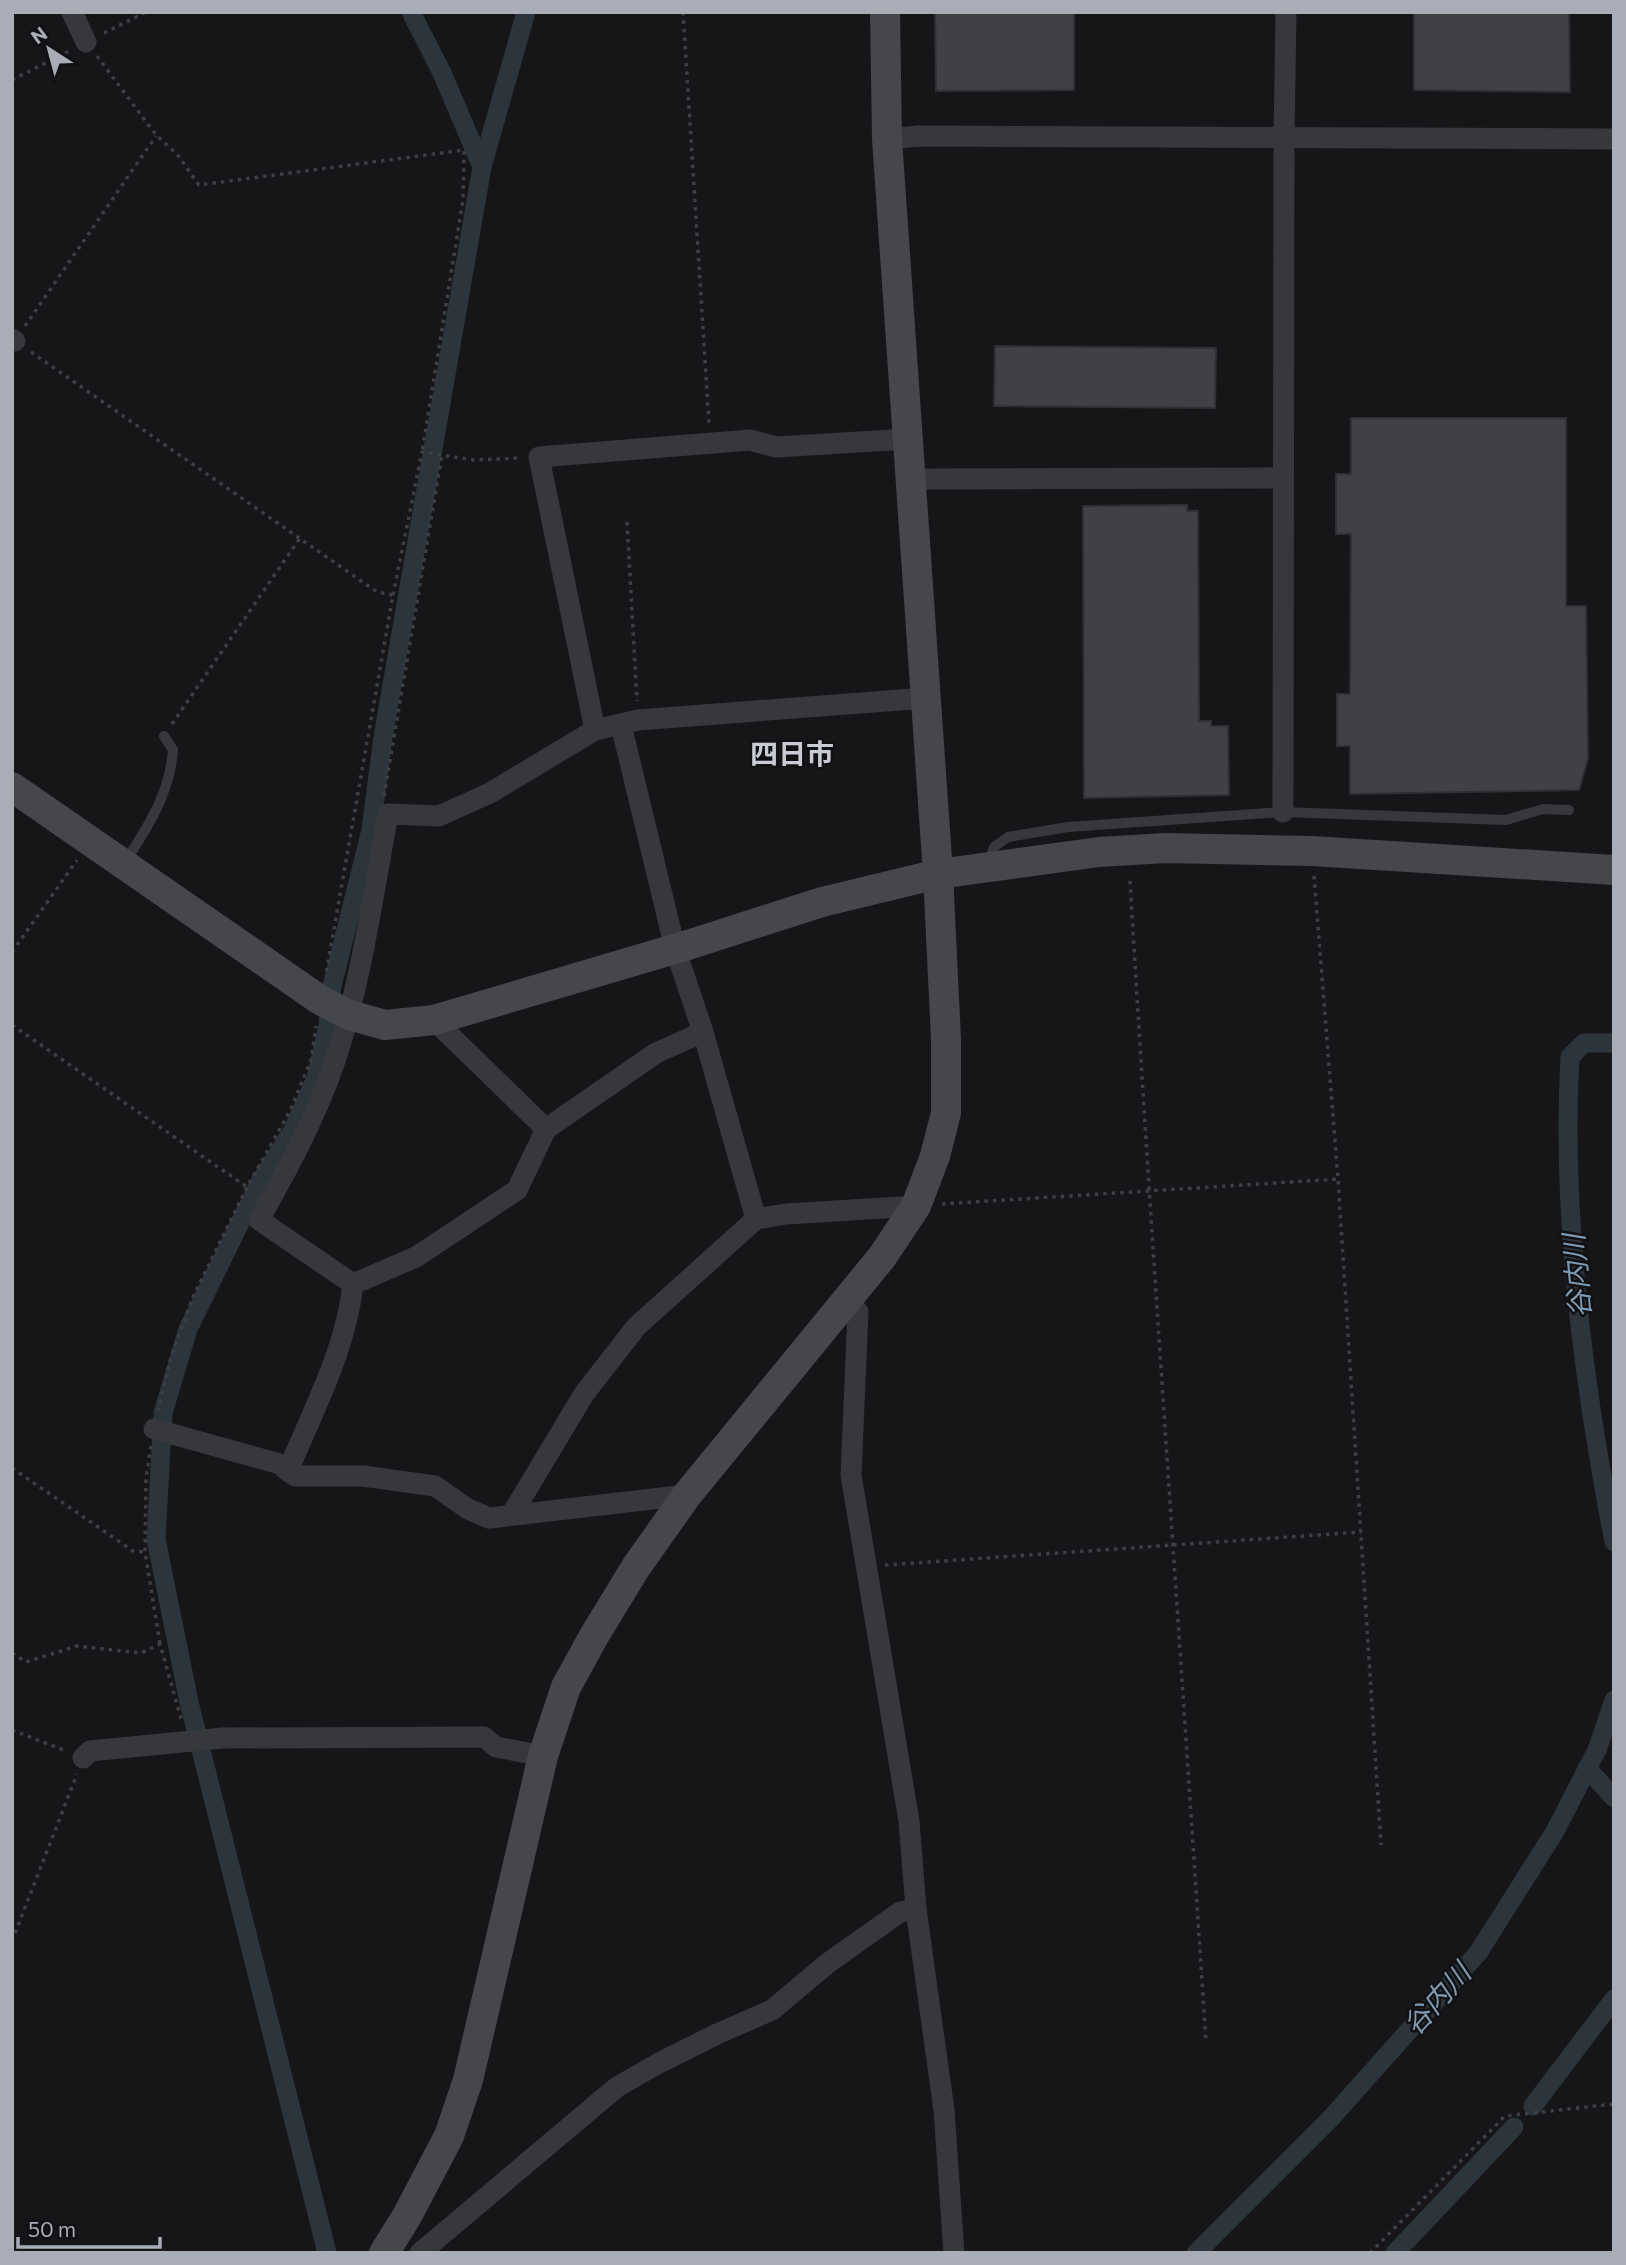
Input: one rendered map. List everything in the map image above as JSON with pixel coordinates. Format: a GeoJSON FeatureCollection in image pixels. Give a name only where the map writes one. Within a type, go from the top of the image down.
{"type":"FeatureCollection","features":[{"type":"Feature","properties":{"kind":"street"},"geometry":{"type":"LineString","coordinates":[[72,12],[86,42]]}},
{"type":"Feature","properties":{"kind":"street"},"geometry":{"type":"LineString","coordinates":[[385,2252],[449,2136],[468,2080],[543,1756],[566,1687],[636,1567],[687,1495],[788,1369],[848,1301],[916,1206],[935,1156],[946,1113],[946,1038],[938,874],[887,139],[885,12]]}},
{"type":"Feature","properties":{"kind":"street"},"geometry":{"type":"LineString","coordinates":[[1283,812],[1283,138],[1286,12]]}},
{"type":"Feature","properties":{"kind":"street"},"geometry":{"type":"LineString","coordinates":[[887,139],[919,136],[1614,139]]}},
{"type":"Feature","properties":{"kind":"street"},"geometry":{"type":"LineString","coordinates":[[596,730],[539,457],[750,440],[776,447],[908,439]]}},
{"type":"Feature","properties":{"kind":"street"},"geometry":{"type":"LineString","coordinates":[[910,479],[1283,478]]}},
{"type":"Feature","properties":{"kind":"street"},"geometry":{"type":"LineString","coordinates":[[352,1284],[259,1220],[297,1153],[335,1062],[333,1007],[388,814],[439,816],[490,793],[596,730],[629,723],[926,698]]}},
{"type":"Feature","properties":{"kind":"street"},"geometry":{"type":"LineString","coordinates":[[629,723],[675,948],[704,1032],[756,1219]]}},
{"type":"Feature","properties":{"kind":"street"},"geometry":{"type":"LineString","coordinates":[[12,787],[333,1007],[385,1025],[434,1020],[822,902],[938,874],[1099,852],[1153,849],[1312,851],[1614,870]]}},
{"type":"Feature","properties":{"kind":"street"},"geometry":{"type":"LineString","coordinates":[[434,1020],[546,1129]]}},
{"type":"Feature","properties":{"kind":"street"},"geometry":{"type":"LineString","coordinates":[[352,1284],[416,1257],[517,1190],[546,1129],[656,1053],[704,1032]]}},
{"type":"Feature","properties":{"kind":"street"},"geometry":{"type":"LineString","coordinates":[[512,1514],[584,1394],[636,1327],[756,1219],[786,1214],[916,1206]]}},
{"type":"Feature","properties":{"kind":"street"},"geometry":{"type":"LineString","coordinates":[[288,1471],[337,1353],[350,1315],[352,1284]]}},
{"type":"Feature","properties":{"kind":"street"},"geometry":{"type":"LineString","coordinates":[[848,1301],[858,1312],[851,1475],[909,1821],[916,1909],[944,2109],[954,2253]]}},
{"type":"Feature","properties":{"kind":"street"},"geometry":{"type":"LineString","coordinates":[[154,1429],[280,1464],[295,1476],[363,1476],[435,1486],[478,1514],[489,1518],[687,1495]]}},
{"type":"Feature","properties":{"kind":"street"},"geometry":{"type":"LineString","coordinates":[[83,1758],[90,1751],[195,1740],[484,1737],[496,1747],[543,1756]]}},
{"type":"Feature","properties":{"kind":"street"},"geometry":{"type":"LineString","coordinates":[[420,2253],[617,2087],[694,2046],[772,2010],[828,1963],[900,1912],[916,1909]]}},
{"type":"Feature","properties":{"kind":"lane"},"geometry":{"type":"LineString","coordinates":[[123,864],[151,822],[164,792],[173,750],[163,736]]}},
{"type":"Feature","properties":{"kind":"lane"},"geometry":{"type":"LineString","coordinates":[[992,867],[994,847],[1008,838],[1068,827],[1283,812],[1506,820],[1543,809],[1569,810]]}},
{"type":"Feature","properties":{"kind":"path"},"geometry":{"type":"LineString","coordinates":[[12,80],[146,12]]}},
{"type":"Feature","properties":{"kind":"path"},"geometry":{"type":"LineString","coordinates":[[683,12],[710,443]]}},
{"type":"Feature","properties":{"kind":"path"},"geometry":{"type":"LineString","coordinates":[[86,42],[156,135],[177,154],[200,185],[464,150],[463,200],[422,452],[393,595],[333,1007],[290,1111],[247,1187],[193,1297],[171,1357],[154,1429],[146,1477],[145,1552],[160,1644],[195,1740]]}},
{"type":"Feature","properties":{"kind":"path"},"geometry":{"type":"LineString","coordinates":[[156,135],[14,340],[377,592],[393,595]]}},
{"type":"Feature","properties":{"kind":"path"},"geometry":{"type":"LineString","coordinates":[[422,452],[474,460],[539,457]]}},
{"type":"Feature","properties":{"kind":"path"},"geometry":{"type":"LineString","coordinates":[[388,814],[384,805],[386,780],[442,455]]}},
{"type":"Feature","properties":{"kind":"path"},"geometry":{"type":"LineString","coordinates":[[627,522],[629,723]]}},
{"type":"Feature","properties":{"kind":"path"},"geometry":{"type":"LineString","coordinates":[[163,736],[300,538]]}},
{"type":"Feature","properties":{"kind":"path"},"geometry":{"type":"LineString","coordinates":[[12,952],[90,841]]}},
{"type":"Feature","properties":{"kind":"path"},"geometry":{"type":"LineString","coordinates":[[1312,851],[1338,1179],[1381,1844]]}},
{"type":"Feature","properties":{"kind":"path"},"geometry":{"type":"LineString","coordinates":[[1130,881],[1148,1190],[1206,2042]]}},
{"type":"Feature","properties":{"kind":"path"},"geometry":{"type":"LineString","coordinates":[[12,1024],[247,1187]]}},
{"type":"Feature","properties":{"kind":"path"},"geometry":{"type":"LineString","coordinates":[[916,1206],[1338,1179]]}},
{"type":"Feature","properties":{"kind":"path"},"geometry":{"type":"LineString","coordinates":[[12,1468],[133,1551],[145,1552]]}},
{"type":"Feature","properties":{"kind":"path"},"geometry":{"type":"LineString","coordinates":[[866,1566],[1361,1532]]}},
{"type":"Feature","properties":{"kind":"path"},"geometry":{"type":"LineString","coordinates":[[12,1653],[26,1662],[77,1646],[141,1653],[160,1644]]}},
{"type":"Feature","properties":{"kind":"path"},"geometry":{"type":"LineString","coordinates":[[12,1730],[83,1758],[12,1941]]}},
{"type":"Feature","properties":{"kind":"path"},"geometry":{"type":"LineString","coordinates":[[1370,2253],[1505,2116],[1614,2104]]}},
{"type":"Feature","properties":{"kind":"building"},"geometry":{"type":"Polygon","coordinates":[[[935,12],[1074,12],[1074,90],[936,91],[935,12]]]}},
{"type":"Feature","properties":{"kind":"building"},"geometry":{"type":"Polygon","coordinates":[[[1414,12],[1569,12],[1570,92],[1414,90],[1414,12]]]}},
{"type":"Feature","properties":{"kind":"building"},"geometry":{"type":"Polygon","coordinates":[[[995,346],[1216,348],[1215,408],[994,406],[995,346]]]}},
{"type":"Feature","properties":{"kind":"building"},"geometry":{"type":"Polygon","coordinates":[[[1351,418],[1566,418],[1566,606],[1586,606],[1588,759],[1579,790],[1350,794],[1350,746],[1337,746],[1337,694],[1350,694],[1351,534],[1336,534],[1336,474],[1351,474],[1351,418]]]}},
{"type":"Feature","properties":{"kind":"building"},"geometry":{"type":"Polygon","coordinates":[[[1187,505],[1187,511],[1198,511],[1199,721],[1211,721],[1211,726],[1228,726],[1229,795],[1084,798],[1083,506],[1187,505]]]}},
{"type":"Feature","properties":{"kind":"waterway"},"geometry":{"type":"LineString","coordinates":[[411,12],[442,73],[482,167]]}},
{"type":"Feature","properties":{"kind":"waterway"},"geometry":{"type":"LineString","coordinates":[[327,2253],[189,1702],[156,1539],[163,1413],[188,1329],[261,1180],[292,1132],[316,1078],[328,1025],[332,986],[371,830],[383,737],[482,167],[526,12]]}},
{"type":"Feature","properties":{"kind":"waterway","name":"谷内川"},"geometry":{"type":"LineString","coordinates":[[1614,1043],[1584,1043],[1570,1057],[1568,1117],[1577,1301],[1593,1423],[1614,1542]]}},
{"type":"Feature","properties":{"kind":"waterway","name":"谷内川"},"geometry":{"type":"LineString","coordinates":[[1196,2253],[1331,2118],[1478,1953],[1554,1833],[1597,1750],[1614,1700]]}},
{"type":"Feature","properties":{"kind":"waterway"},"geometry":{"type":"LineString","coordinates":[[1587,1768],[1614,1798]]}},
{"type":"Feature","properties":{"kind":"waterway"},"geometry":{"type":"LineString","coordinates":[[1533,2106],[1614,1999]]}},
{"type":"Feature","properties":{"kind":"waterway"},"geometry":{"type":"LineString","coordinates":[[1395,2253],[1514,2127]]}},
{"type":"Feature","properties":{"kind":"district","name":"四日市"},"geometry":{"type":"Point","coordinates":[792,754]}}]}
